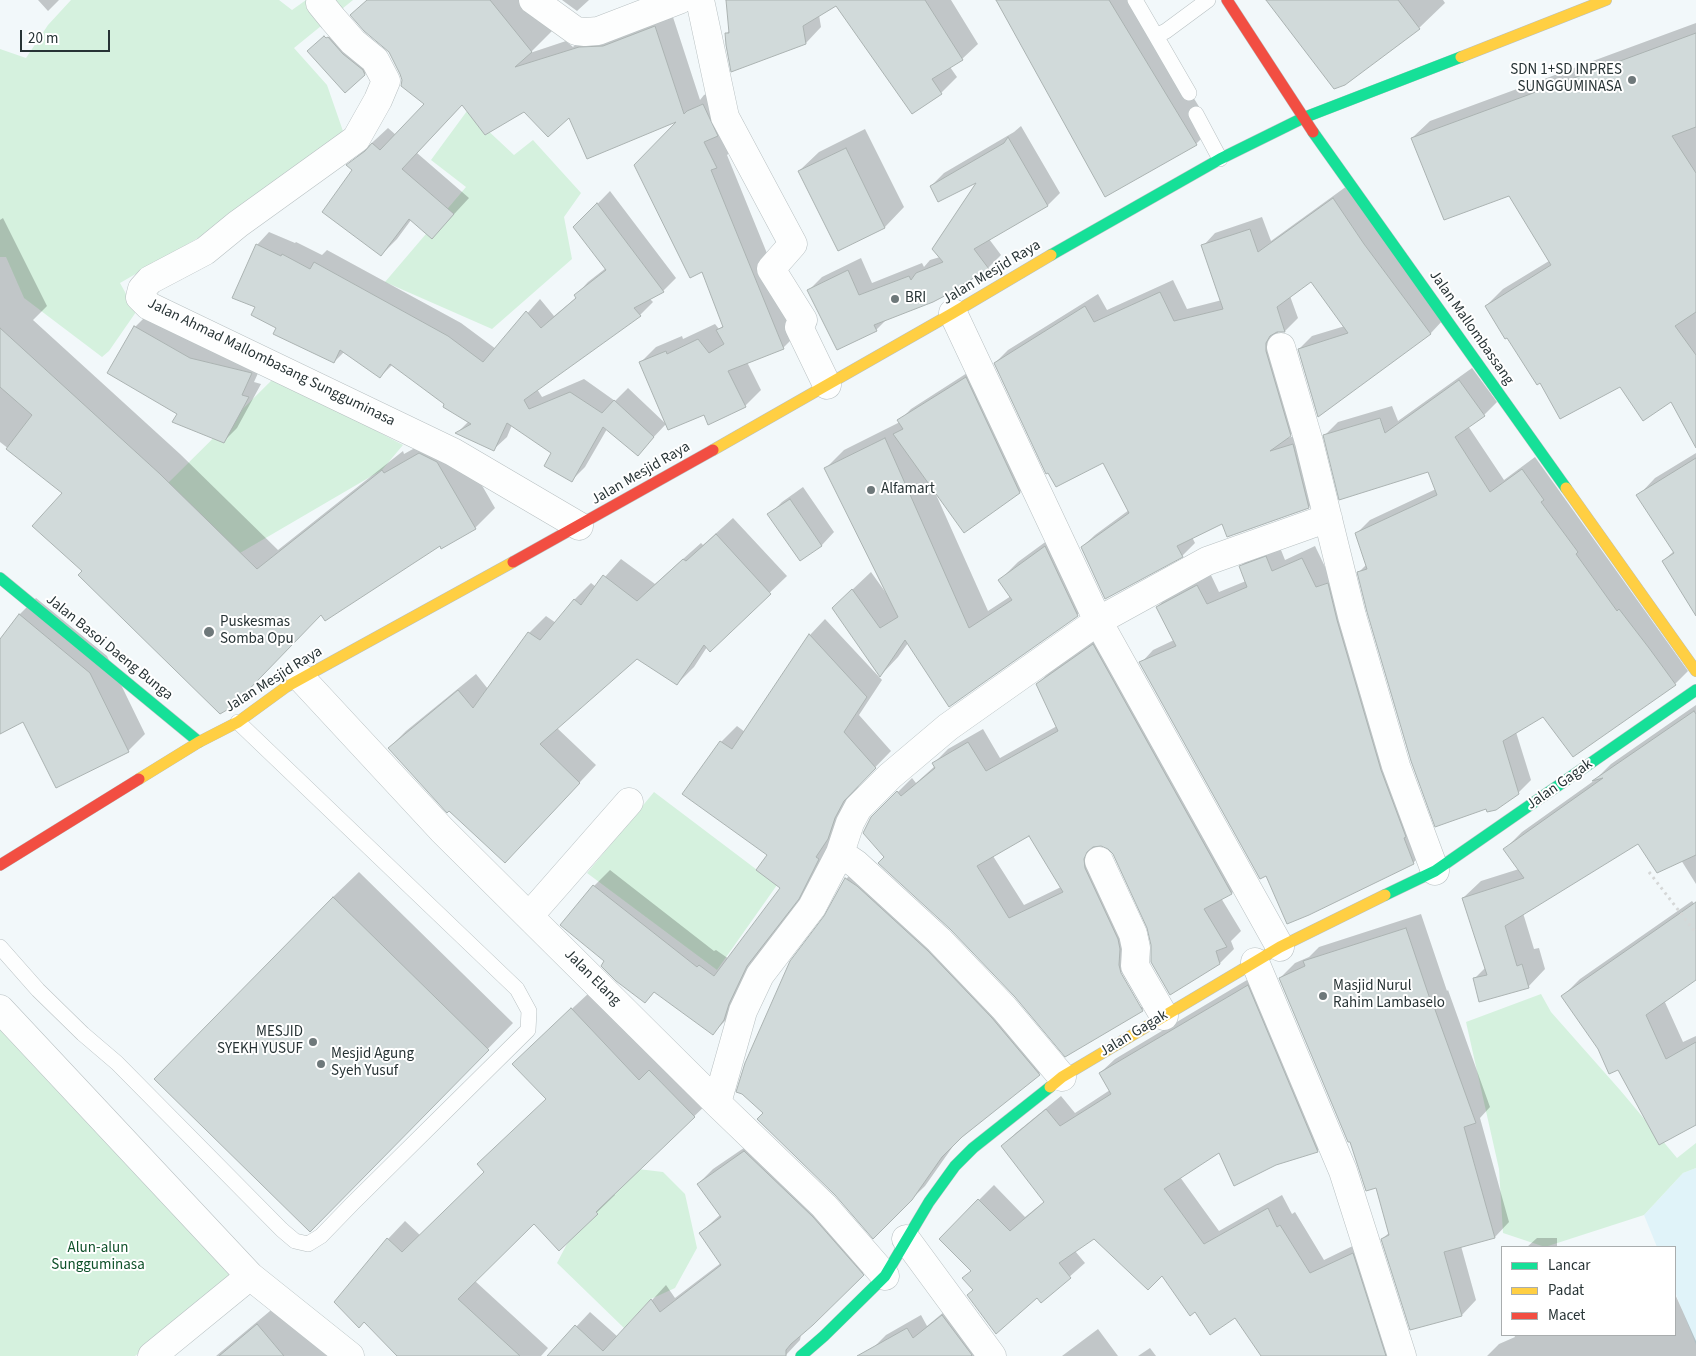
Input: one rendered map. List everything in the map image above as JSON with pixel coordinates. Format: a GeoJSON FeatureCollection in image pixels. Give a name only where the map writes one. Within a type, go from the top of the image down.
{"type":"FeatureCollection","features":[{"type":"Feature","properties":{"kind":"main road","name":"Jalan Mallombassang"},"geometry":{"type":"LineString","coordinates":[[1227,0],[1303,118],[1696,670]]}},
{"type":"Feature","properties":{"kind":"main road","name":"Jalan Mesjid Raya"},"geometry":{"type":"LineString","coordinates":[[0,865],[200,742],[238,722],[286,686],[579,526],[953,314],[1012,277],[1220,159],[1303,118],[1606,0]]}},
{"type":"Feature","properties":{"kind":"main road","name":"Jalan Basoi Daeng Bunga"},"geometry":{"type":"LineString","coordinates":[[0,578],[200,742]]}},
{"type":"Feature","properties":{"kind":"main road","name":"Jalan Gagak"},"geometry":{"type":"LineString","coordinates":[[801,1356],[885,1276],[929,1202],[955,1166],[974,1148],[1062,1077],[1280,947],[1428,874],[1696,690]]}},
{"type":"Feature","properties":{"kind":"street","name":"Jalan Ahmad Mallombasang Sungguminasa"},"geometry":{"type":"LineString","coordinates":[[321,0],[320,3],[332,19],[353,42],[375,60],[386,81],[378,100],[356,139],[246,218],[205,251],[150,280],[142,289],[140,297],[149,306],[453,452],[579,526]]}},
{"type":"Feature","properties":{"kind":"street"},"geometry":{"type":"LineString","coordinates":[[533,0],[576,31],[585,32],[598,31],[679,0]]}},
{"type":"Feature","properties":{"kind":"street"},"geometry":{"type":"LineString","coordinates":[[700,0],[725,117],[793,244],[770,269],[803,320],[799,327],[828,385]]}},
{"type":"Feature","properties":{"kind":"street"},"geometry":{"type":"LineString","coordinates":[[953,314],[1098,621],[1280,947]]}},
{"type":"Feature","properties":{"kind":"street"},"geometry":{"type":"LineString","coordinates":[[1281,348],[1308,442],[1352,616],[1428,874]]}},
{"type":"Feature","properties":{"kind":"street"},"geometry":{"type":"LineString","coordinates":[[717,1104],[743,1010],[760,975],[812,907],[840,853],[850,823],[858,808],[890,776],[948,727],[1098,621],[1207,561],[1328,518]]}},
{"type":"Feature","properties":{"kind":"street","name":"Jalan Elang"},"geometry":{"type":"LineString","coordinates":[[301,678],[442,830],[717,1104],[824,1206],[885,1276]]}},
{"type":"Feature","properties":{"kind":"street"},"geometry":{"type":"LineString","coordinates":[[529,916],[629,802]]}},
{"type":"Feature","properties":{"kind":"street"},"geometry":{"type":"LineString","coordinates":[[840,853],[856,864],[939,940],[1004,1008],[1062,1077]]}},
{"type":"Feature","properties":{"kind":"street"},"geometry":{"type":"LineString","coordinates":[[1099,861],[1133,934],[1136,948],[1136,966],[1164,1016]]}},
{"type":"Feature","properties":{"kind":"street"},"geometry":{"type":"LineString","coordinates":[[1256,962],[1343,1171],[1402,1356]]}},
{"type":"Feature","properties":{"kind":"street"},"geometry":{"type":"LineString","coordinates":[[0,1009],[250,1276],[350,1356]]}},
{"type":"Feature","properties":{"kind":"street"},"geometry":{"type":"LineString","coordinates":[[906,1239],[992,1356]]}},
{"type":"Feature","properties":{"kind":"street"},"geometry":{"type":"LineString","coordinates":[[152,1356],[250,1276]]}},
{"type":"Feature","properties":{"kind":"lane"},"geometry":{"type":"LineString","coordinates":[[1135,0],[1161,33],[1189,93]]}},
{"type":"Feature","properties":{"kind":"lane"},"geometry":{"type":"LineString","coordinates":[[1161,33],[1208,0]]}},
{"type":"Feature","properties":{"kind":"lane"},"geometry":{"type":"LineString","coordinates":[[1196,114],[1220,159]]}},
{"type":"Feature","properties":{"kind":"lane"},"geometry":{"type":"LineString","coordinates":[[0,947],[38,990],[82,1034],[117,1063],[282,1230],[295,1240],[308,1244],[321,1236],[528,1030],[529,1011],[517,988],[238,722]]}},
{"type":"Feature","properties":{"kind":"path"},"geometry":{"type":"LineString","coordinates":[[1649,872],[1696,933]]}},
{"type":"Feature","properties":{"kind":"shaded area"},"geometry":{"type":"Polygon","coordinates":[[[1696,1168],[1696,1345],[1676,1295],[1676,1246],[1657,1246],[1644,1215],[1683,1173],[1696,1168]]]}},
{"type":"Feature","properties":{"kind":"green space"},"geometry":{"type":"Polygon","coordinates":[[[71,0],[279,0],[292,10],[306,0],[353,0],[294,48],[327,85],[344,134],[231,219],[120,283],[136,312],[109,351],[102,357],[24,298],[6,257],[0,257],[0,49],[26,58],[48,25],[71,0]]]}},
{"type":"Feature","properties":{"kind":"green space"},"geometry":{"type":"Polygon","coordinates":[[[467,111],[514,155],[533,140],[581,193],[564,217],[572,259],[492,329],[385,282],[466,187],[431,160],[467,111]]]}},
{"type":"Feature","properties":{"kind":"green space"},"geometry":{"type":"Polygon","coordinates":[[[275,377],[403,445],[382,470],[240,553],[168,483],[275,377]]]}},
{"type":"Feature","properties":{"kind":"green space"},"geometry":{"type":"Polygon","coordinates":[[[654,792],[777,885],[717,970],[587,873],[654,792]]]}},
{"type":"Feature","properties":{"kind":"green space"},"geometry":{"type":"Polygon","coordinates":[[[1541,994],[1551,1012],[1677,1158],[1696,1143],[1696,1168],[1683,1173],[1644,1215],[1548,1246],[1542,1246],[1503,1233],[1499,1169],[1466,1022],[1541,994]]]}},
{"type":"Feature","properties":{"kind":"green space","name":"Alun-alun Sungguminasa"},"geometry":{"type":"Polygon","coordinates":[[[0,997],[243,1273],[135,1356],[0,1356],[0,997]]]}},
{"type":"Feature","properties":{"kind":"green space"},"geometry":{"type":"Polygon","coordinates":[[[588,1163],[663,1172],[685,1194],[697,1248],[675,1288],[651,1299],[624,1328],[557,1263],[593,1194],[588,1163]]]}},
{"type":"Feature","properties":{"kind":"building"},"geometry":{"type":"Polygon","coordinates":[[[367,0],[490,0],[532,52],[515,67],[579,47],[603,46],[655,26],[684,114],[703,104],[718,136],[704,142],[717,168],[711,170],[784,349],[728,371],[746,407],[708,425],[704,415],[668,430],[639,362],[666,351],[667,354],[698,339],[709,353],[724,344],[716,330],[723,327],[702,272],[690,278],[634,165],[676,122],[587,159],[569,118],[548,137],[524,112],[485,135],[462,105],[402,169],[454,214],[432,239],[409,219],[381,256],[322,212],[352,170],[346,165],[365,151],[372,143],[380,150],[424,104],[401,86],[400,74],[389,52],[364,31],[350,15],[367,0]]]}},
{"type":"Feature","properties":{"kind":"building"},"geometry":{"type":"Polygon","coordinates":[[[726,0],[925,0],[963,60],[932,79],[942,94],[912,114],[836,6],[803,26],[806,44],[731,72],[725,33],[729,33],[726,0]]]}},
{"type":"Feature","properties":{"kind":"building"},"geometry":{"type":"Polygon","coordinates":[[[996,0],[1109,0],[1197,145],[1105,197],[996,0]]]}},
{"type":"Feature","properties":{"kind":"building"},"geometry":{"type":"Polygon","coordinates":[[[1266,0],[1398,0],[1420,29],[1345,85],[1334,89],[1266,0]]]}},
{"type":"Feature","properties":{"kind":"building"},"geometry":{"type":"Polygon","coordinates":[[[1696,33],[1696,127],[1672,136],[1696,173],[1696,312],[1675,326],[1696,355],[1696,448],[1671,402],[1643,421],[1620,387],[1560,419],[1540,383],[1537,385],[1485,306],[1551,265],[1509,196],[1444,220],[1411,138],[1696,33]]]}},
{"type":"Feature","properties":{"kind":"building"},"geometry":{"type":"Polygon","coordinates":[[[324,36],[328,37],[343,54],[363,70],[365,75],[345,93],[307,51],[324,36]]]}},
{"type":"Feature","properties":{"kind":"building"},"geometry":{"type":"Polygon","coordinates":[[[1008,137],[1048,206],[974,249],[989,269],[933,302],[874,325],[877,331],[837,350],[807,290],[848,270],[859,295],[909,276],[911,280],[916,273],[943,262],[932,249],[976,183],[938,202],[930,186],[1004,143],[1008,137]]]}},
{"type":"Feature","properties":{"kind":"building"},"geometry":{"type":"Polygon","coordinates":[[[846,148],[885,228],[838,251],[798,171],[846,148]]]}},
{"type":"Feature","properties":{"kind":"building"},"geometry":{"type":"Polygon","coordinates":[[[1333,198],[1364,244],[1431,334],[1318,417],[1298,349],[1348,333],[1311,282],[1277,307],[1285,332],[1277,332],[1270,336],[1266,343],[1266,351],[1291,436],[1270,451],[1293,444],[1309,508],[1227,537],[1222,524],[1177,546],[1183,557],[1105,599],[1081,547],[1129,513],[1103,463],[1056,487],[1048,473],[1046,474],[994,363],[1085,306],[1094,322],[1160,292],[1174,321],[1223,309],[1201,245],[1250,229],[1258,252],[1333,198]]]}},
{"type":"Feature","properties":{"kind":"building"},"geometry":{"type":"Polygon","coordinates":[[[597,203],[664,292],[634,308],[641,316],[524,400],[529,409],[570,392],[602,413],[614,400],[654,437],[638,456],[603,427],[572,482],[544,466],[551,453],[507,423],[494,451],[455,433],[471,424],[443,407],[444,404],[390,364],[380,378],[340,350],[334,363],[273,334],[276,328],[251,315],[255,307],[232,298],[256,244],[281,256],[282,254],[310,269],[314,262],[448,336],[483,362],[526,311],[541,328],[576,298],[574,295],[606,270],[573,227],[597,203]]]}},
{"type":"Feature","properties":{"kind":"building"},"geometry":{"type":"Polygon","coordinates":[[[134,326],[190,358],[252,373],[242,395],[249,397],[224,443],[172,422],[177,414],[107,373],[134,326]]]}},
{"type":"Feature","properties":{"kind":"building"},"geometry":{"type":"Polygon","coordinates":[[[0,328],[160,474],[257,569],[382,470],[384,473],[419,453],[437,462],[476,529],[441,549],[440,546],[325,621],[321,615],[232,707],[220,714],[78,575],[82,571],[32,526],[62,493],[6,449],[32,415],[0,387],[0,328]]]}},
{"type":"Feature","properties":{"kind":"building"},"geometry":{"type":"Polygon","coordinates":[[[966,377],[1020,493],[964,533],[893,434],[903,429],[897,420],[966,377]]]}},
{"type":"Feature","properties":{"kind":"building"},"geometry":{"type":"Polygon","coordinates":[[[1459,380],[1485,416],[1455,437],[1490,492],[1522,469],[1544,500],[1541,502],[1578,552],[1576,554],[1617,611],[1619,609],[1676,685],[1573,757],[1543,717],[1503,741],[1519,794],[1496,810],[1487,812],[1486,809],[1435,827],[1411,761],[1367,612],[1357,572],[1367,569],[1355,533],[1437,495],[1428,472],[1339,500],[1323,435],[1380,418],[1385,433],[1459,380]]]}},
{"type":"Feature","properties":{"kind":"building"},"geometry":{"type":"Polygon","coordinates":[[[885,438],[969,628],[1012,600],[998,580],[1045,546],[1078,616],[949,707],[905,640],[880,677],[832,608],[852,589],[880,628],[898,617],[824,468],[885,438]]]}},
{"type":"Feature","properties":{"kind":"building"},"geometry":{"type":"Polygon","coordinates":[[[1696,458],[1696,616],[1662,561],[1674,553],[1636,495],[1696,458]]]}},
{"type":"Feature","properties":{"kind":"building"},"geometry":{"type":"Polygon","coordinates":[[[790,499],[822,546],[800,561],[767,514],[790,499]]]}},
{"type":"Feature","properties":{"kind":"building"},"geometry":{"type":"Polygon","coordinates":[[[716,534],[771,594],[710,652],[704,645],[677,685],[637,659],[540,744],[580,783],[505,863],[449,811],[447,813],[388,748],[458,690],[473,708],[528,632],[540,640],[574,599],[581,605],[603,575],[637,601],[683,559],[686,561],[716,534]]]}},
{"type":"Feature","properties":{"kind":"building"},"geometry":{"type":"Polygon","coordinates":[[[1266,556],[1272,571],[1302,558],[1316,587],[1328,583],[1381,770],[1414,864],[1287,924],[1266,876],[1260,879],[1139,662],[1176,646],[1156,607],[1197,585],[1207,604],[1247,587],[1239,566],[1266,556]]]}},
{"type":"Feature","properties":{"kind":"building"},"geometry":{"type":"Polygon","coordinates":[[[19,614],[90,673],[129,752],[56,788],[23,722],[0,734],[0,639],[19,614]]]}},
{"type":"Feature","properties":{"kind":"building"},"geometry":{"type":"Polygon","coordinates":[[[809,634],[867,697],[844,732],[876,768],[844,801],[835,818],[828,839],[816,857],[819,859],[799,899],[747,966],[729,1004],[724,1020],[713,1035],[654,992],[645,1003],[616,981],[601,966],[604,961],[560,925],[593,885],[697,967],[699,965],[714,976],[780,888],[756,870],[767,855],[682,794],[720,741],[732,749],[809,634]]]}},
{"type":"Feature","properties":{"kind":"building"},"geometry":{"type":"Polygon","coordinates":[[[1093,644],[1232,894],[1204,909],[1227,947],[1216,951],[1220,964],[1170,995],[1151,962],[1151,945],[1147,928],[1113,854],[1101,846],[1093,847],[1087,852],[1084,859],[1085,868],[1118,939],[1121,973],[1143,1011],[1065,1057],[1015,997],[950,929],[878,863],[884,857],[863,833],[871,817],[897,791],[901,796],[935,768],[932,763],[968,742],[986,771],[1058,731],[1036,684],[1093,644]],[[1029,836],[977,866],[1009,918],[1063,892],[1029,836]]]}},
{"type":"Feature","properties":{"kind":"building"},"geometry":{"type":"Polygon","coordinates":[[[1694,711],[1696,714],[1696,855],[1657,873],[1638,844],[1505,926],[1517,966],[1522,964],[1529,988],[1479,1002],[1473,978],[1487,975],[1462,898],[1524,878],[1503,849],[1603,778],[1592,781],[1694,711]]]}},
{"type":"Feature","properties":{"kind":"building"},"geometry":{"type":"Polygon","coordinates":[[[845,878],[857,886],[928,951],[992,1018],[1040,1075],[962,1137],[942,1157],[912,1200],[873,1239],[835,1195],[757,1119],[763,1113],[742,1094],[736,1092],[745,1063],[790,961],[824,916],[845,878]]]}},
{"type":"Feature","properties":{"kind":"building","name":"Mesjid Agung Syeh Yusuf"},"geometry":{"type":"Polygon","coordinates":[[[333,897],[489,1050],[310,1232],[154,1079],[333,897]]]}},
{"type":"Feature","properties":{"kind":"building"},"geometry":{"type":"Polygon","coordinates":[[[1696,902],[1696,980],[1646,1015],[1666,1059],[1696,1042],[1696,1125],[1659,1145],[1618,1070],[1609,1074],[1598,1049],[1561,996],[1696,902]]]}},
{"type":"Feature","properties":{"kind":"building"},"geometry":{"type":"Polygon","coordinates":[[[1406,928],[1432,1005],[1476,1123],[1464,1127],[1495,1238],[1444,1252],[1462,1316],[1410,1330],[1381,1239],[1389,1235],[1376,1188],[1366,1191],[1350,1142],[1348,1142],[1279,978],[1305,966],[1303,961],[1406,928]]]}},
{"type":"Feature","properties":{"kind":"building"},"geometry":{"type":"Polygon","coordinates":[[[1248,985],[1318,1152],[1276,1165],[1234,1186],[1219,1153],[1164,1189],[1204,1244],[1268,1208],[1277,1227],[1280,1225],[1310,1273],[1353,1253],[1386,1356],[1261,1356],[1235,1318],[1210,1335],[1195,1312],[1190,1316],[1162,1276],[1148,1290],[1094,1239],[1059,1263],[1071,1278],[1041,1303],[1037,1298],[996,1334],[967,1295],[973,1290],[962,1278],[971,1271],[939,1239],[978,1199],[1010,1231],[1044,1202],[1001,1146],[1046,1109],[1060,1126],[1111,1094],[1099,1073],[1248,985]]]}},
{"type":"Feature","properties":{"kind":"building"},"geometry":{"type":"Polygon","coordinates":[[[571,1008],[639,1080],[649,1070],[695,1117],[596,1212],[598,1214],[559,1251],[534,1224],[458,1299],[520,1356],[397,1356],[364,1322],[359,1328],[334,1302],[387,1238],[402,1252],[484,1172],[477,1164],[546,1099],[512,1064],[571,1008]]]}},
{"type":"Feature","properties":{"kind":"building"},"geometry":{"type":"Polygon","coordinates":[[[744,1151],[813,1217],[864,1275],[791,1344],[786,1350],[786,1356],[547,1356],[575,1325],[603,1351],[651,1299],[660,1312],[721,1265],[699,1233],[721,1217],[697,1184],[744,1151]]]}},
{"type":"Feature","properties":{"kind":"building"},"geometry":{"type":"Polygon","coordinates":[[[942,1315],[971,1356],[857,1356],[907,1328],[913,1338],[942,1315]]]}},
{"type":"Feature","properties":{"kind":"building"},"geometry":{"type":"Polygon","coordinates":[[[257,1324],[284,1356],[219,1356],[257,1324]]]}},
{"type":"Feature","properties":{"kind":"traffic: fast"},"geometry":{"type":"LineString","coordinates":[[1051,255],[1220,159],[1303,118],[1461,57]]}},
{"type":"Feature","properties":{"kind":"traffic: fast"},"geometry":{"type":"LineString","coordinates":[[1313,132],[1566,488]]}},
{"type":"Feature","properties":{"kind":"traffic: fast"},"geometry":{"type":"LineString","coordinates":[[0,578],[199,742]]}},
{"type":"Feature","properties":{"kind":"traffic: fast"},"geometry":{"type":"LineString","coordinates":[[1385,895],[1435,871],[1696,690]]}},
{"type":"Feature","properties":{"kind":"traffic: fast"},"geometry":{"type":"LineString","coordinates":[[801,1356],[885,1276],[929,1202],[955,1166],[973,1148],[1050,1087]]}},
{"type":"Feature","properties":{"kind":"traffic: slow"},"geometry":{"type":"LineString","coordinates":[[1461,57],[1606,0]]}},
{"type":"Feature","properties":{"kind":"traffic: slow"},"geometry":{"type":"LineString","coordinates":[[713,450],[1051,255]]}},
{"type":"Feature","properties":{"kind":"traffic: slow"},"geometry":{"type":"LineString","coordinates":[[1566,488],[1696,671]]}},
{"type":"Feature","properties":{"kind":"traffic: slow"},"geometry":{"type":"LineString","coordinates":[[139,779],[199,742],[238,722],[286,687],[513,562]]}},
{"type":"Feature","properties":{"kind":"traffic: slow"},"geometry":{"type":"LineString","coordinates":[[1050,1087],[1062,1077],[1280,947],[1385,895]]}},
{"type":"Feature","properties":{"kind":"traffic: jam"},"geometry":{"type":"LineString","coordinates":[[1227,0],[1313,132]]}},
{"type":"Feature","properties":{"kind":"traffic: jam"},"geometry":{"type":"LineString","coordinates":[[513,562],[713,450]]}},
{"type":"Feature","properties":{"kind":"traffic: jam"},"geometry":{"type":"LineString","coordinates":[[0,865],[139,779]]}},
{"type":"Feature","properties":{"kind":"place","name":"SDN 1+SD INPRES SUNGGUMINASA"},"geometry":{"type":"Point","coordinates":[1632,80]}},
{"type":"Feature","properties":{"kind":"place","name":"BRI"},"geometry":{"type":"Point","coordinates":[895,299]}},
{"type":"Feature","properties":{"kind":"place","name":"Alfamart"},"geometry":{"type":"Point","coordinates":[871,490]}},
{"type":"Feature","properties":{"kind":"place","name":"Puskesmas Somba Opu"},"geometry":{"type":"Point","coordinates":[209,632]}},
{"type":"Feature","properties":{"kind":"place","name":"Masjid Nurul Rahim Lambaselo"},"geometry":{"type":"Point","coordinates":[1323,996]}},
{"type":"Feature","properties":{"kind":"place","name":"MESJID SYEKH YUSUF"},"geometry":{"type":"Point","coordinates":[313,1042]}},
{"type":"Feature","properties":{"kind":"place","name":"Mesjid Agung Syeh Yusuf"},"geometry":{"type":"Point","coordinates":[321,1064]}}]}
